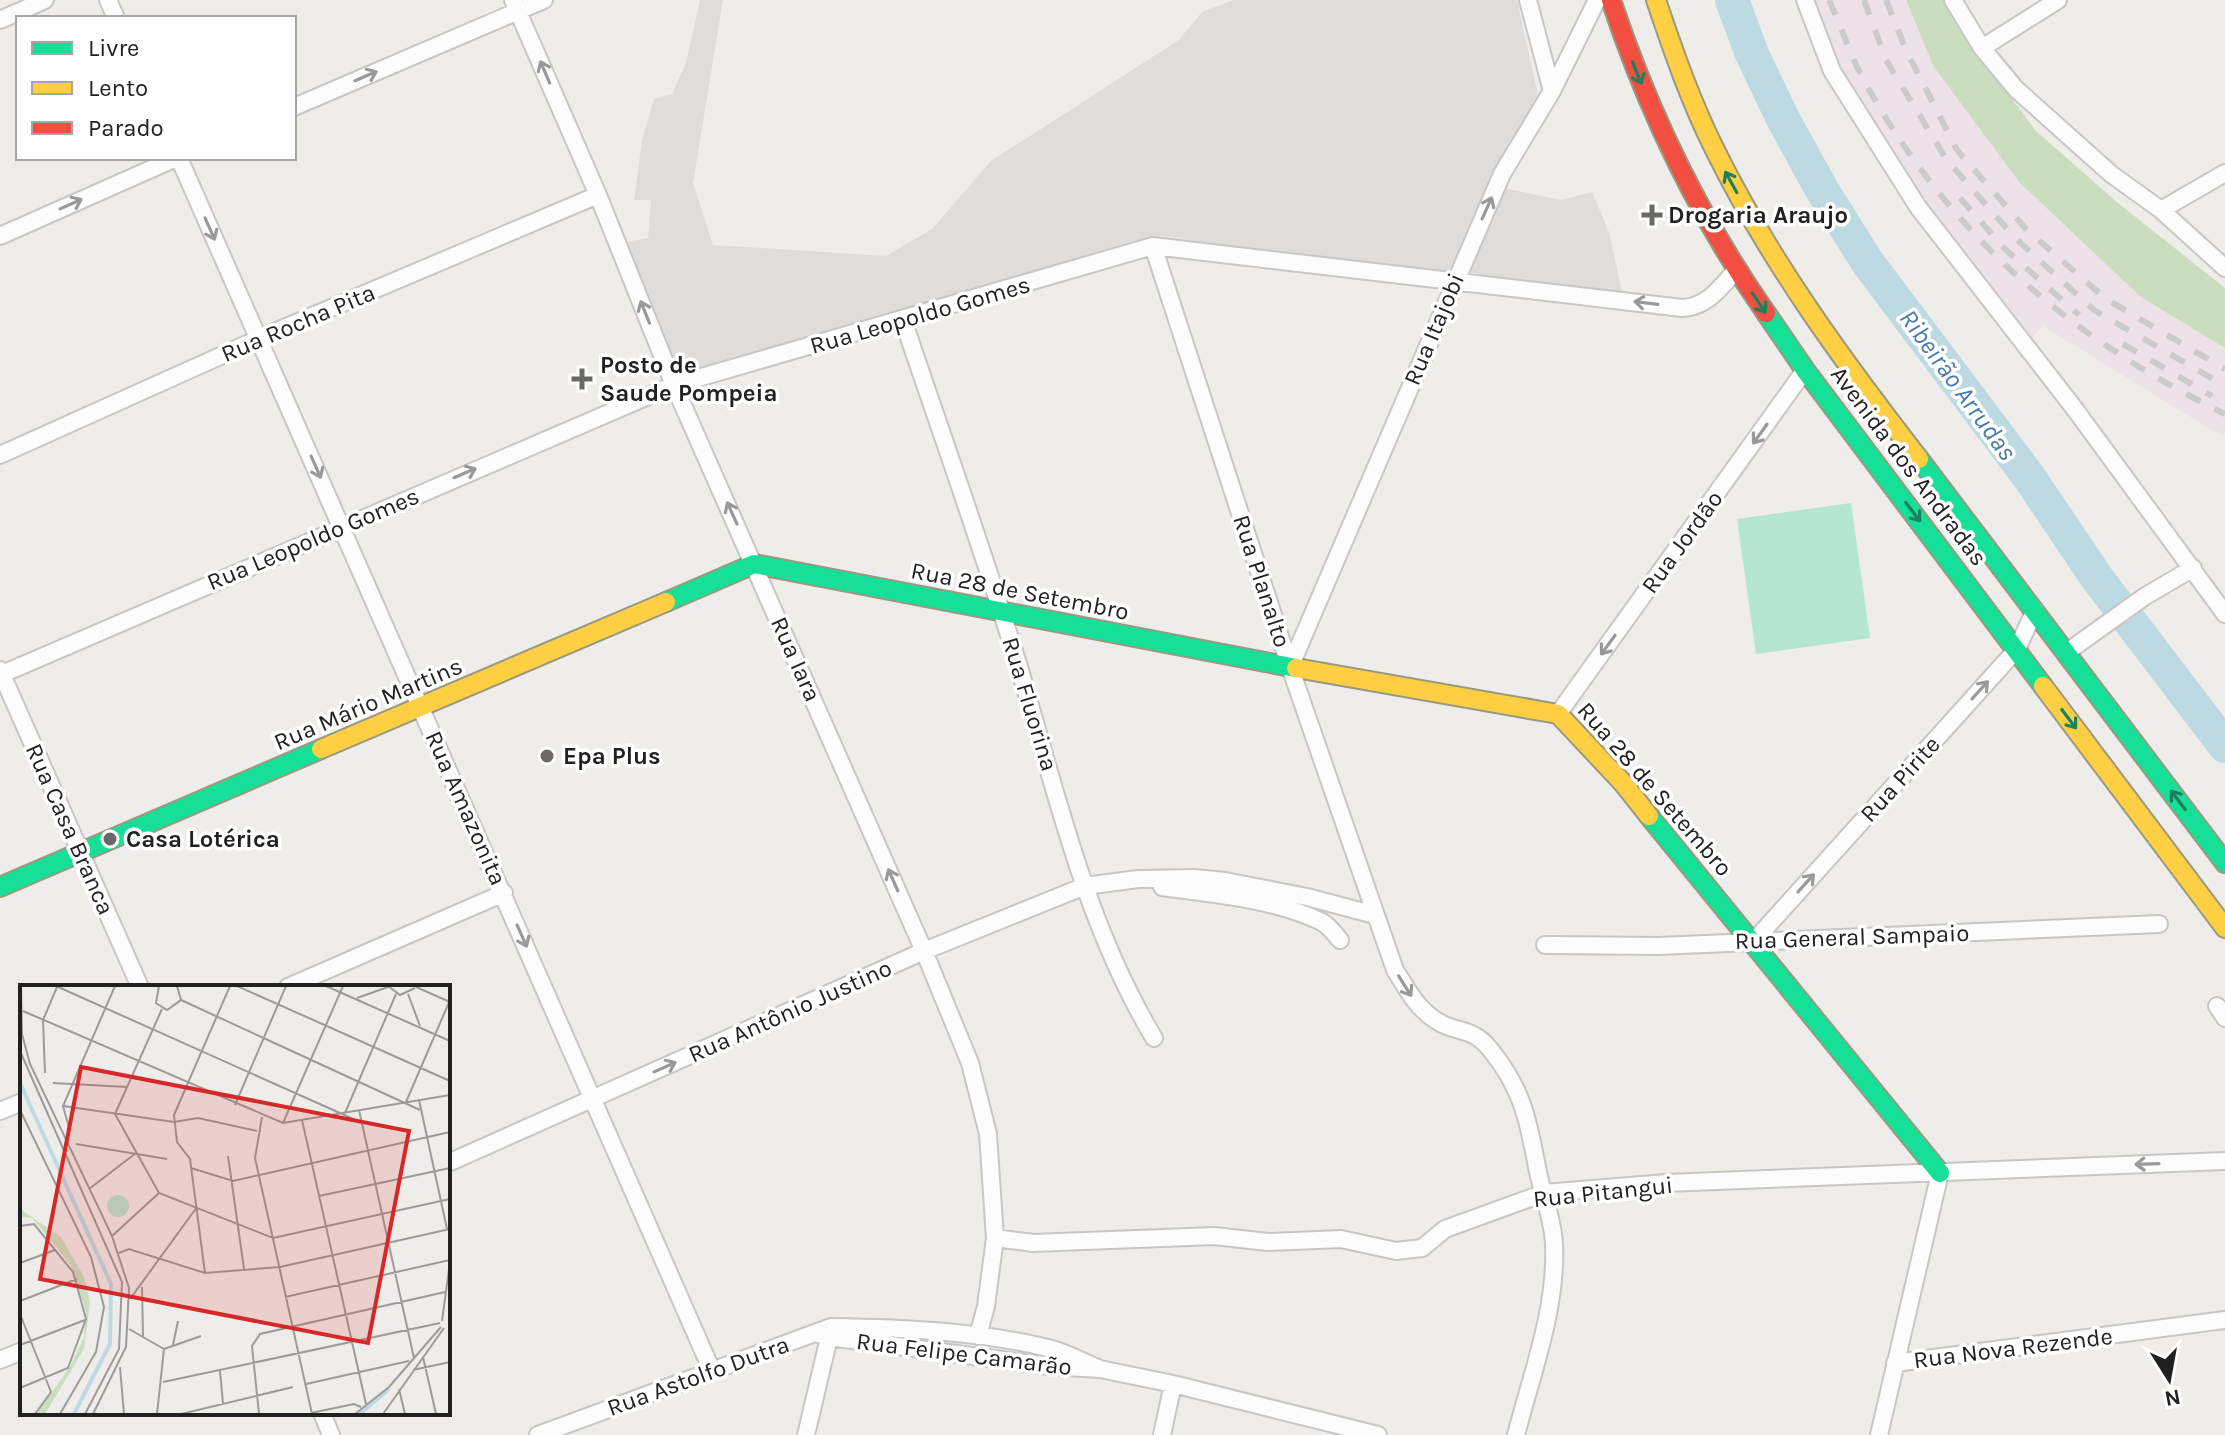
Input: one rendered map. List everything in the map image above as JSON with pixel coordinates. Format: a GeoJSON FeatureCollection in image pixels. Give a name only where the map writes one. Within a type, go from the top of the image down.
{"type":"FeatureCollection","features":[{"type":"Feature","properties":{"kind":"street"},"geometry":{"type":"LineString","coordinates":[[0,20],[45,0]]}},
{"type":"Feature","properties":{"kind":"street"},"geometry":{"type":"LineString","coordinates":[[296,106],[516,5],[544,0]]}},
{"type":"Feature","properties":{"kind":"street"},"geometry":{"type":"LineString","coordinates":[[1528,0],[1552,91]]}},
{"type":"Feature","properties":{"kind":"street","name":"Rua Itajobi"},"geometry":{"type":"LineString","coordinates":[[1290,667],[1502,174],[1552,91],[1597,0]]}},
{"type":"Feature","properties":{"kind":"street","name":"Avenida dos Andradas"},"geometry":{"type":"LineString","coordinates":[[1611,0],[1628,51],[1678,167],[1736,270],[1805,370],[2225,928]]}},
{"type":"Feature","properties":{"kind":"street","name":"Avenida dos Andradas"},"geometry":{"type":"LineString","coordinates":[[1656,0],[1685,85],[1714,151],[1768,248],[1837,349],[2035,610],[2072,648],[2225,863]]}},
{"type":"Feature","properties":{"kind":"street"},"geometry":{"type":"LineString","coordinates":[[1805,0],[1832,71],[1918,207],[2083,421],[2225,614]]}},
{"type":"Feature","properties":{"kind":"street"},"geometry":{"type":"LineString","coordinates":[[1953,0],[1982,48],[2016,89],[2111,174],[2161,210],[2225,268]]}},
{"type":"Feature","properties":{"kind":"street"},"geometry":{"type":"LineString","coordinates":[[1982,48],[2058,0]]}},
{"type":"Feature","properties":{"kind":"street","name":"Rua Iara"},"geometry":{"type":"LineString","coordinates":[[516,5],[598,195],[674,385],[924,951],[970,1063],[988,1134],[995,1238],[986,1306],[978,1336]]}},
{"type":"Feature","properties":{"kind":"street"},"geometry":{"type":"LineString","coordinates":[[0,236],[172,160]]}},
{"type":"Feature","properties":{"kind":"street","name":"Rua Amazonita"},"geometry":{"type":"LineString","coordinates":[[178,160],[504,893],[712,1371]]}},
{"type":"Feature","properties":{"kind":"street"},"geometry":{"type":"LineString","coordinates":[[2161,210],[2225,173]]}},
{"type":"Feature","properties":{"kind":"street","name":"Rua Rocha Pita"},"geometry":{"type":"LineString","coordinates":[[0,455],[258,339],[598,195]]}},
{"type":"Feature","properties":{"kind":"street","name":"Rua Leopoldo Gomes"},"geometry":{"type":"LineString","coordinates":[[1,673],[674,385],[1153,246],[1695,307],[1707,301],[1736,270]]}},
{"type":"Feature","properties":{"kind":"street","name":"Rua Planalto"},"geometry":{"type":"LineString","coordinates":[[1153,246],[1290,667],[1375,915]]}},
{"type":"Feature","properties":{"kind":"street","name":"Rua Fluorina"},"geometry":{"type":"LineString","coordinates":[[903,320],[1002,612],[1085,886],[1127,993],[1154,1038]]}},
{"type":"Feature","properties":{"kind":"street"},"geometry":{"type":"LineString","coordinates":[[1805,370],[1807,361],[1815,354],[1837,349]]}},
{"type":"Feature","properties":{"kind":"street","name":"Rua Jordão"},"geometry":{"type":"LineString","coordinates":[[1558,714],[1805,370]]}},
{"type":"Feature","properties":{"kind":"street","name":"Rua 28 de Setembro"},"geometry":{"type":"LineString","coordinates":[[754,564],[1290,667],[1558,714],[1622,782],[1940,1173]]}},
{"type":"Feature","properties":{"kind":"street","name":"Rua Mário Martins"},"geometry":{"type":"LineString","coordinates":[[0,887],[754,564]]}},
{"type":"Feature","properties":{"kind":"street"},"geometry":{"type":"LineString","coordinates":[[2072,648],[2144,597],[2193,568]]}},
{"type":"Feature","properties":{"kind":"street","name":"Rua Pirite"},"geometry":{"type":"LineString","coordinates":[[1754,941],[2017,649],[2035,610]]}},
{"type":"Feature","properties":{"kind":"street","name":"Rua Casa Branca"},"geometry":{"type":"LineString","coordinates":[[1,673],[139,985]]}},
{"type":"Feature","properties":{"kind":"street","name":"Rua Antônio Justino"},"geometry":{"type":"LineString","coordinates":[[1138,879],[1158,887],[1227,896],[1281,909],[1325,923],[1340,940]]}},
{"type":"Feature","properties":{"kind":"street","name":"Rua Antônio Justino"},"geometry":{"type":"LineString","coordinates":[[450,1162],[924,951],[1085,886],[1138,879],[1225,881],[1307,897],[1375,915]]}},
{"type":"Feature","properties":{"kind":"street"},"geometry":{"type":"LineString","coordinates":[[293,985],[504,893]]}},
{"type":"Feature","properties":{"kind":"street"},"geometry":{"type":"LineString","coordinates":[[1375,915],[1395,970],[1415,1001],[1439,1023],[1481,1038],[1518,1092],[1532,1131],[1538,1175],[1554,1241],[1553,1285],[1516,1435]]}},
{"type":"Feature","properties":{"kind":"street","name":"Rua General Sampaio"},"geometry":{"type":"LineString","coordinates":[[1545,945],[1659,946],[2159,924]]}},
{"type":"Feature","properties":{"kind":"street"},"geometry":{"type":"LineString","coordinates":[[0,1111],[20,1103]]}},
{"type":"Feature","properties":{"kind":"street","name":"Rua Pitangui"},"geometry":{"type":"LineString","coordinates":[[995,1238],[1033,1243],[1214,1236],[1268,1242],[1341,1239],[1396,1251],[1422,1248],[1445,1229],[1544,1193],[1666,1183],[2225,1161]]}},
{"type":"Feature","properties":{"kind":"street"},"geometry":{"type":"LineString","coordinates":[[1879,1435],[1940,1173]]}},
{"type":"Feature","properties":{"kind":"street","name":"Rua Nova Rezende"},"geometry":{"type":"LineString","coordinates":[[1895,1363],[2225,1320]]}},
{"type":"Feature","properties":{"kind":"street","name":"Rua Felipe Camarão"},"geometry":{"type":"LineString","coordinates":[[825,1332],[872,1327],[978,1336],[1051,1348],[1100,1369]]}},
{"type":"Feature","properties":{"kind":"street"},"geometry":{"type":"LineString","coordinates":[[806,1435],[825,1332]]}},
{"type":"Feature","properties":{"kind":"street","name":"Rua Astolfo Dutra"},"geometry":{"type":"LineString","coordinates":[[538,1435],[825,1332]]}},
{"type":"Feature","properties":{"kind":"street","name":"Rua Felipe Camarão"},"geometry":{"type":"LineString","coordinates":[[825,1332],[1048,1366],[1100,1369],[1378,1435]]}},
{"type":"Feature","properties":{"kind":"street"},"geometry":{"type":"LineString","coordinates":[[0,1360],[20,1352]]}},
{"type":"Feature","properties":{"kind":"street"},"geometry":{"type":"LineString","coordinates":[[1162,1435],[1173,1384]]}},
{"type":"Feature","properties":{"kind":"street"},"geometry":{"type":"LineString","coordinates":[[323,1415],[334,1433]]}},
{"type":"Feature","properties":{"kind":"shaded area"},"geometry":{"type":"Polygon","coordinates":[[[700,0],[723,0],[693,183],[713,245],[886,256],[932,229],[991,161],[1179,40],[1202,12],[1233,0],[1517,0],[1539,100],[1494,186],[1561,200],[1592,192],[1609,232],[1623,297],[1455,279],[1163,236],[678,376],[621,243],[648,238],[651,200],[634,200],[642,140],[654,99],[672,94],[686,63],[700,0]]]}},
{"type":"Feature","properties":{"kind":"shaded area"},"geometry":{"type":"Polygon","coordinates":[[[1808,0],[1935,0],[2036,151],[2225,297],[2225,436],[2043,326],[2023,347],[1848,94],[1808,0]]]}},
{"type":"Feature","properties":{"kind":"green space"},"geometry":{"type":"Polygon","coordinates":[[[1906,0],[1949,0],[1971,44],[2036,131],[2118,203],[2225,288],[2225,348],[2141,297],[2020,183],[1934,67],[1906,0]]]}},
{"type":"Feature","properties":{"kind":"green space"},"geometry":{"type":"Polygon","coordinates":[[[1851,503],[1870,638],[1756,654],[1737,519],[1851,503]]]}},
{"type":"Feature","properties":{"kind":"waterway","name":"Ribeirão Arrudas"},"geometry":{"type":"LineString","coordinates":[[1732,0],[1752,54],[1783,119],[1822,190],[1868,263],[2029,477],[2097,578],[2225,746]]}},
{"type":"Feature","properties":{"kind":"railway"},"geometry":{"type":"LineString","coordinates":[[1829,0],[1863,79],[1897,135],[1934,186],[1974,233],[2017,276],[2064,315],[2114,351],[2225,414]]}},
{"type":"Feature","properties":{"kind":"railway"},"geometry":{"type":"LineString","coordinates":[[1864,0],[1886,60],[1946,159],[2015,238],[2094,310],[2225,386]]}},
{"type":"Feature","properties":{"kind":"railway"},"geometry":{"type":"LineString","coordinates":[[1886,0],[1906,50],[1957,150],[2026,229],[2106,299],[2225,369]]}},
{"type":"Feature","properties":{"kind":"railway"},"geometry":{"type":"LineString","coordinates":[[1960,198],[2005,249],[2079,315]]}},
{"type":"Feature","properties":{"kind":"railway"},"geometry":{"type":"LineString","coordinates":[[2123,344],[2212,396]]}},
{"type":"Feature","properties":{"kind":"traffic: fast"},"geometry":{"type":"LineString","coordinates":[[1766,313],[1805,370],[2043,686]]}},
{"type":"Feature","properties":{"kind":"traffic: fast"},"geometry":{"type":"LineString","coordinates":[[1919,459],[2225,863]]}},
{"type":"Feature","properties":{"kind":"traffic: fast"},"geometry":{"type":"LineString","coordinates":[[666,602],[754,564],[1296,668]]}},
{"type":"Feature","properties":{"kind":"traffic: fast"},"geometry":{"type":"LineString","coordinates":[[0,887],[321,749]]}},
{"type":"Feature","properties":{"kind":"traffic: fast"},"geometry":{"type":"LineString","coordinates":[[1649,816],[1940,1173]]}},
{"type":"Feature","properties":{"kind":"traffic: slow"},"geometry":{"type":"LineString","coordinates":[[1656,0],[1682,75],[1735,190],[1783,270],[1835,347],[1919,459]]}},
{"type":"Feature","properties":{"kind":"traffic: slow"},"geometry":{"type":"LineString","coordinates":[[321,749],[666,602]]}},
{"type":"Feature","properties":{"kind":"traffic: slow"},"geometry":{"type":"LineString","coordinates":[[1296,668],[1558,714],[1622,782],[1649,816]]}},
{"type":"Feature","properties":{"kind":"traffic: slow"},"geometry":{"type":"LineString","coordinates":[[2043,686],[2225,928]]}},
{"type":"Feature","properties":{"kind":"traffic: jam"},"geometry":{"type":"LineString","coordinates":[[1611,0],[1641,82],[1677,162],[1719,239],[1766,313]]}},
{"type":"Feature","properties":{"kind":"place","name":"Drogaria Araujo"},"geometry":{"type":"Point","coordinates":[1652,215]}},
{"type":"Feature","properties":{"kind":"place","name":"Posto de Saude Pompeia"},"geometry":{"type":"Point","coordinates":[582,379]}},
{"type":"Feature","properties":{"kind":"place","name":"Epa Plus"},"geometry":{"type":"Point","coordinates":[547,756]}},
{"type":"Feature","properties":{"kind":"place","name":"Casa Lotérica"},"geometry":{"type":"Point","coordinates":[110,839]}}]}
